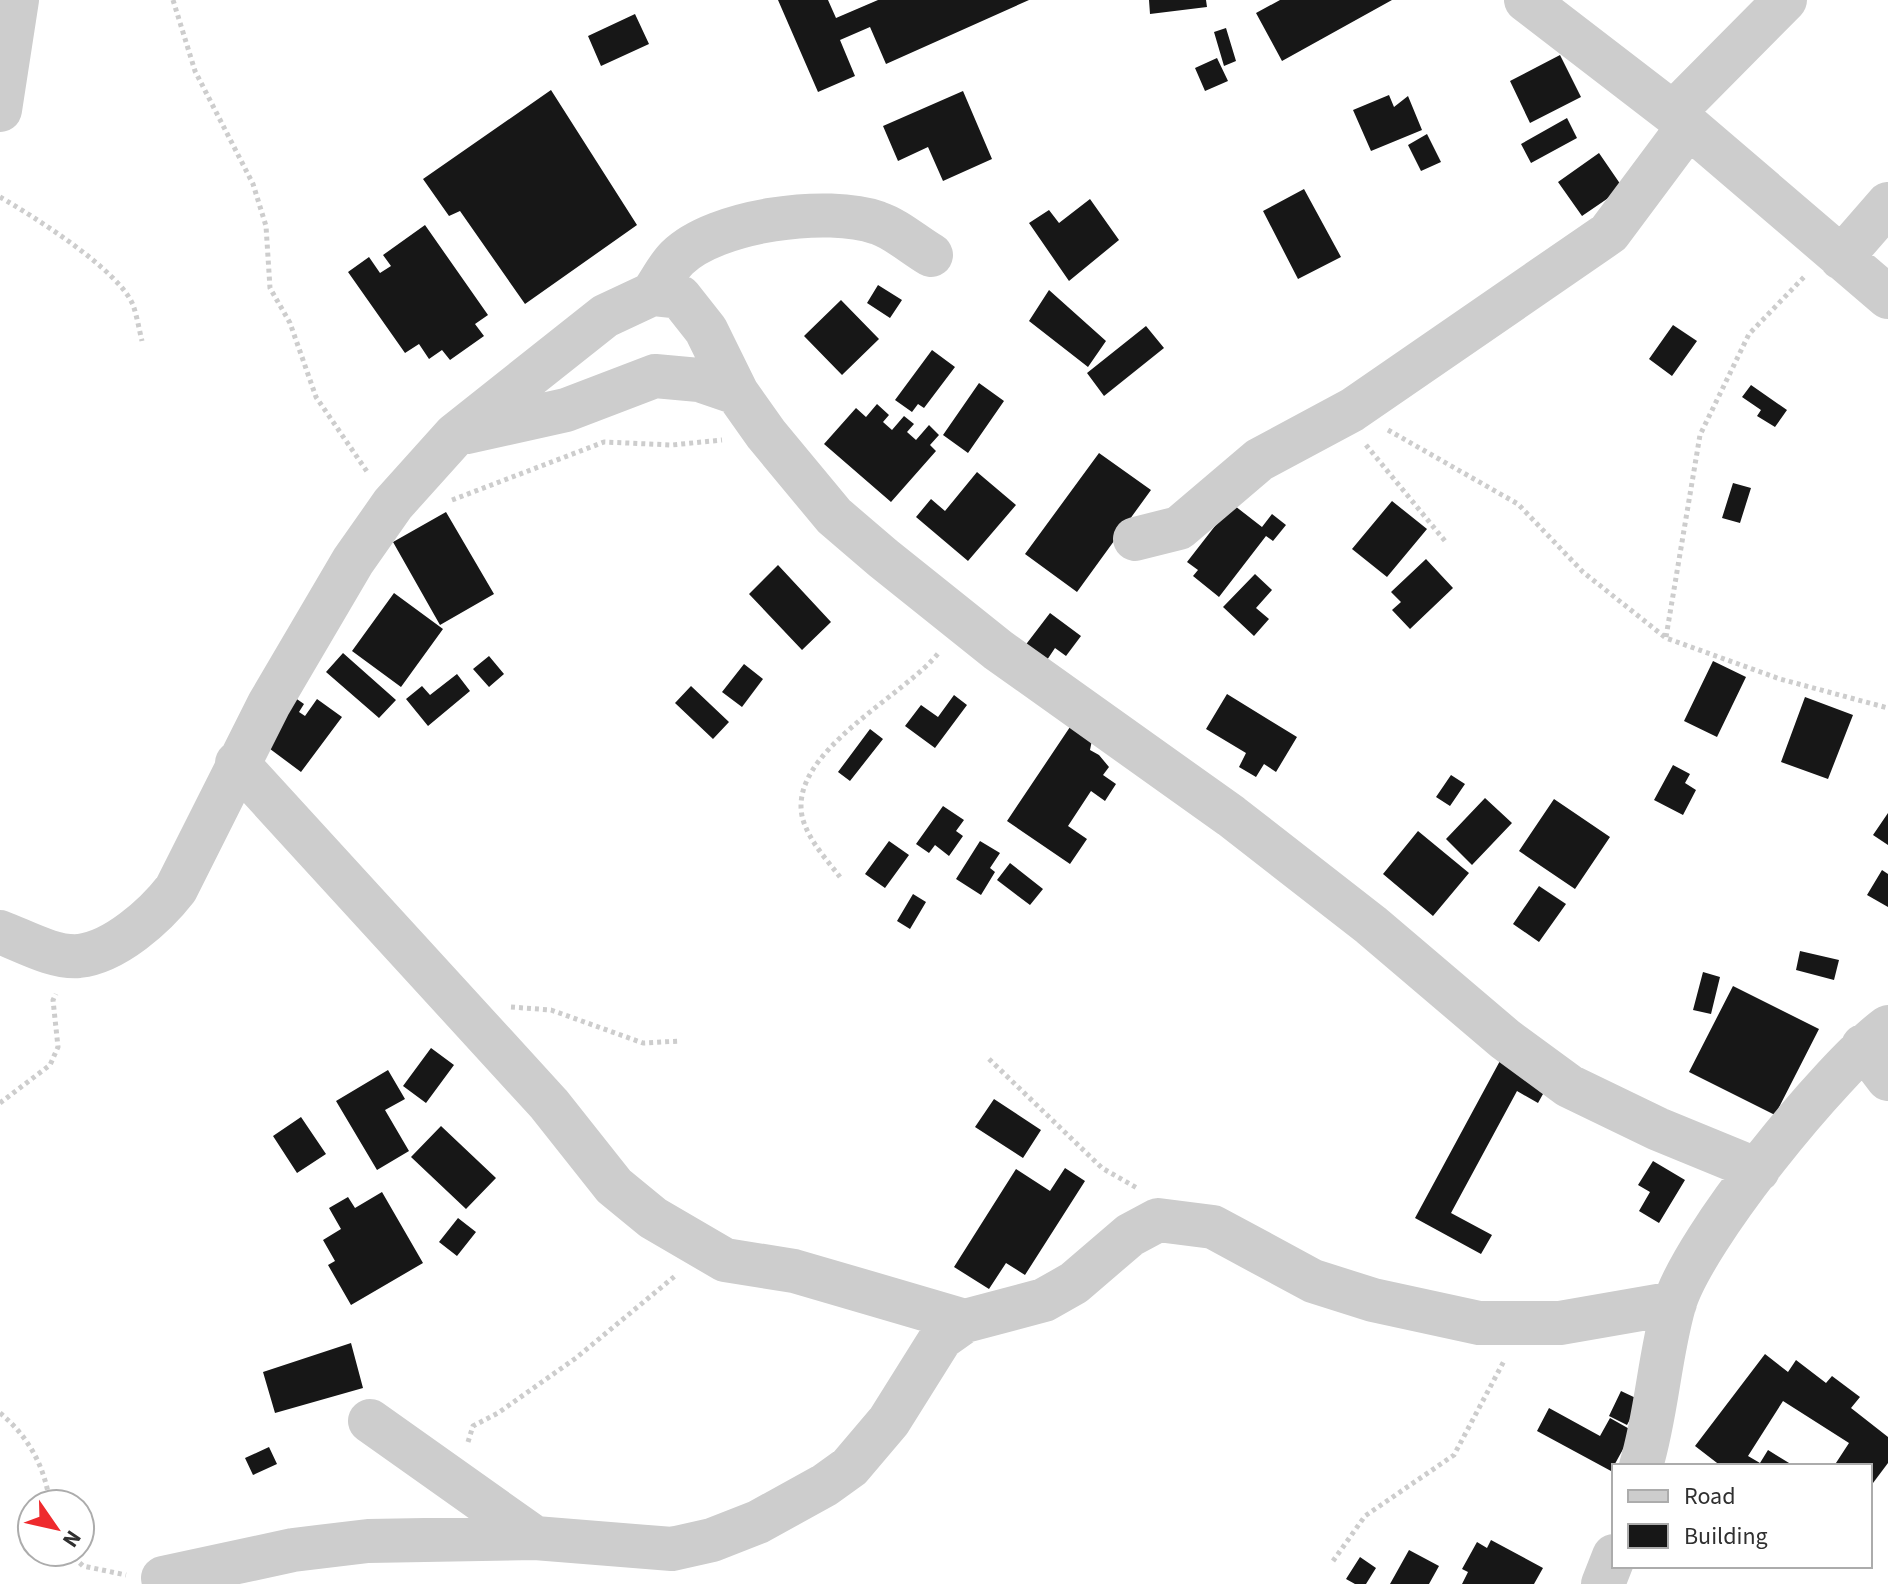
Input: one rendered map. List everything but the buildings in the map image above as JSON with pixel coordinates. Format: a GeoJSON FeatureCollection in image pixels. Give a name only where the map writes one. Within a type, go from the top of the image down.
{"type":"FeatureCollection","features":[{"type":"Feature","properties":{"kind":"street"},"geometry":{"type":"LineString","coordinates":[[0,110],[17,0]]}},
{"type":"Feature","properties":{"kind":"street"},"geometry":{"type":"LineString","coordinates":[[1526,0],[1680,120],[1888,297]]}},
{"type":"Feature","properties":{"kind":"street"},"geometry":{"type":"LineString","coordinates":[[1135,539],[1179,528],[1259,460],[1348,413],[1609,233],[1641,194],[1680,120],[1785,0]]}},
{"type":"Feature","properties":{"kind":"street"},"geometry":{"type":"LineString","coordinates":[[1836,254],[1888,204]]}},
{"type":"Feature","properties":{"kind":"street"},"geometry":{"type":"LineString","coordinates":[[0,932],[49,951],[80,956],[129,936],[158,913],[176,889],[237,763],[353,561],[393,504],[455,435],[605,316],[652,294],[677,258],[717,233],[773,221],[832,214],[878,223],[931,255]]}},
{"type":"Feature","properties":{"kind":"street"},"geometry":{"type":"LineString","coordinates":[[652,294],[680,297],[706,330],[737,393],[766,434],[834,516],[998,650],[1231,816],[1371,925],[1505,1039],[1569,1086],[1658,1129],[1758,1170]]}},
{"type":"Feature","properties":{"kind":"street"},"geometry":{"type":"LineString","coordinates":[[455,435],[566,410],[655,376],[699,380],[737,393]]}},
{"type":"Feature","properties":{"kind":"street"},"geometry":{"type":"LineString","coordinates":[[237,763],[549,1104],[614,1186],[653,1218],[701,1249],[725,1260],[794,1271],[965,1321]]}},
{"type":"Feature","properties":{"kind":"street"},"geometry":{"type":"LineString","coordinates":[[1641,1464],[1675,1303],[1697,1258],[1758,1170],[1880,1051]]}},
{"type":"Feature","properties":{"kind":"street"},"geometry":{"type":"LineString","coordinates":[[163,1578],[278,1552],[353,1543],[535,1538],[672,1549],[712,1540],[758,1522],[825,1485],[850,1467],[889,1421],[941,1338],[965,1321],[1044,1300],[1074,1283],[1130,1235],[1158,1220],[1179,1220],[1213,1227],[1313,1281],[1373,1300],[1479,1323],[1560,1323],[1675,1303]]}},
{"type":"Feature","properties":{"kind":"street"},"geometry":{"type":"LineString","coordinates":[[370,1421],[535,1538]]}},
{"type":"Feature","properties":{"kind":"street"},"geometry":{"type":"LineString","coordinates":[[1603,1584],[1612,1561]]}},
{"type":"Feature","properties":{"kind":"path"},"geometry":{"type":"LineString","coordinates":[[173,0],[195,71],[253,184],[266,226],[270,288],[290,323],[316,397],[339,435],[393,504],[452,500],[550,459],[604,442],[672,445],[766,434]]}},
{"type":"Feature","properties":{"kind":"path"},"geometry":{"type":"LineString","coordinates":[[0,197],[49,225],[115,278],[132,303],[142,341]]}},
{"type":"Feature","properties":{"kind":"path"},"geometry":{"type":"LineString","coordinates":[[1666,638],[1700,435],[1749,334],[1836,254]]}},
{"type":"Feature","properties":{"kind":"path"},"geometry":{"type":"LineString","coordinates":[[1348,413],[1445,541]]}},
{"type":"Feature","properties":{"kind":"path"},"geometry":{"type":"LineString","coordinates":[[1348,413],[1518,504],[1583,572],[1666,638],[1780,679],[1888,708]]}},
{"type":"Feature","properties":{"kind":"path"},"geometry":{"type":"LineString","coordinates":[[840,877],[816,846],[803,819],[805,786],[820,757],[937,656],[962,621]]}},
{"type":"Feature","properties":{"kind":"path"},"geometry":{"type":"LineString","coordinates":[[0,1103],[50,1065],[58,1047],[53,1000],[80,956]]}},
{"type":"Feature","properties":{"kind":"path"},"geometry":{"type":"LineString","coordinates":[[466,1012],[525,1006],[551,1010],[643,1043],[681,1041]]}},
{"type":"Feature","properties":{"kind":"path"},"geometry":{"type":"LineString","coordinates":[[989,1059],[1102,1168],[1143,1192],[1179,1220]]}},
{"type":"Feature","properties":{"kind":"path"},"geometry":{"type":"LineString","coordinates":[[469,1447],[467,1438],[473,1426],[498,1413],[576,1358],[687,1266],[701,1249]]}},
{"type":"Feature","properties":{"kind":"path"},"geometry":{"type":"LineString","coordinates":[[1333,1561],[1365,1516],[1454,1455],[1524,1325]]}},
{"type":"Feature","properties":{"kind":"path"},"geometry":{"type":"LineString","coordinates":[[0,1413],[31,1445],[48,1488]]}},
{"type":"Feature","properties":{"kind":"path"},"geometry":{"type":"LineString","coordinates":[[91,1568],[115,1574],[163,1578]]}}]}
